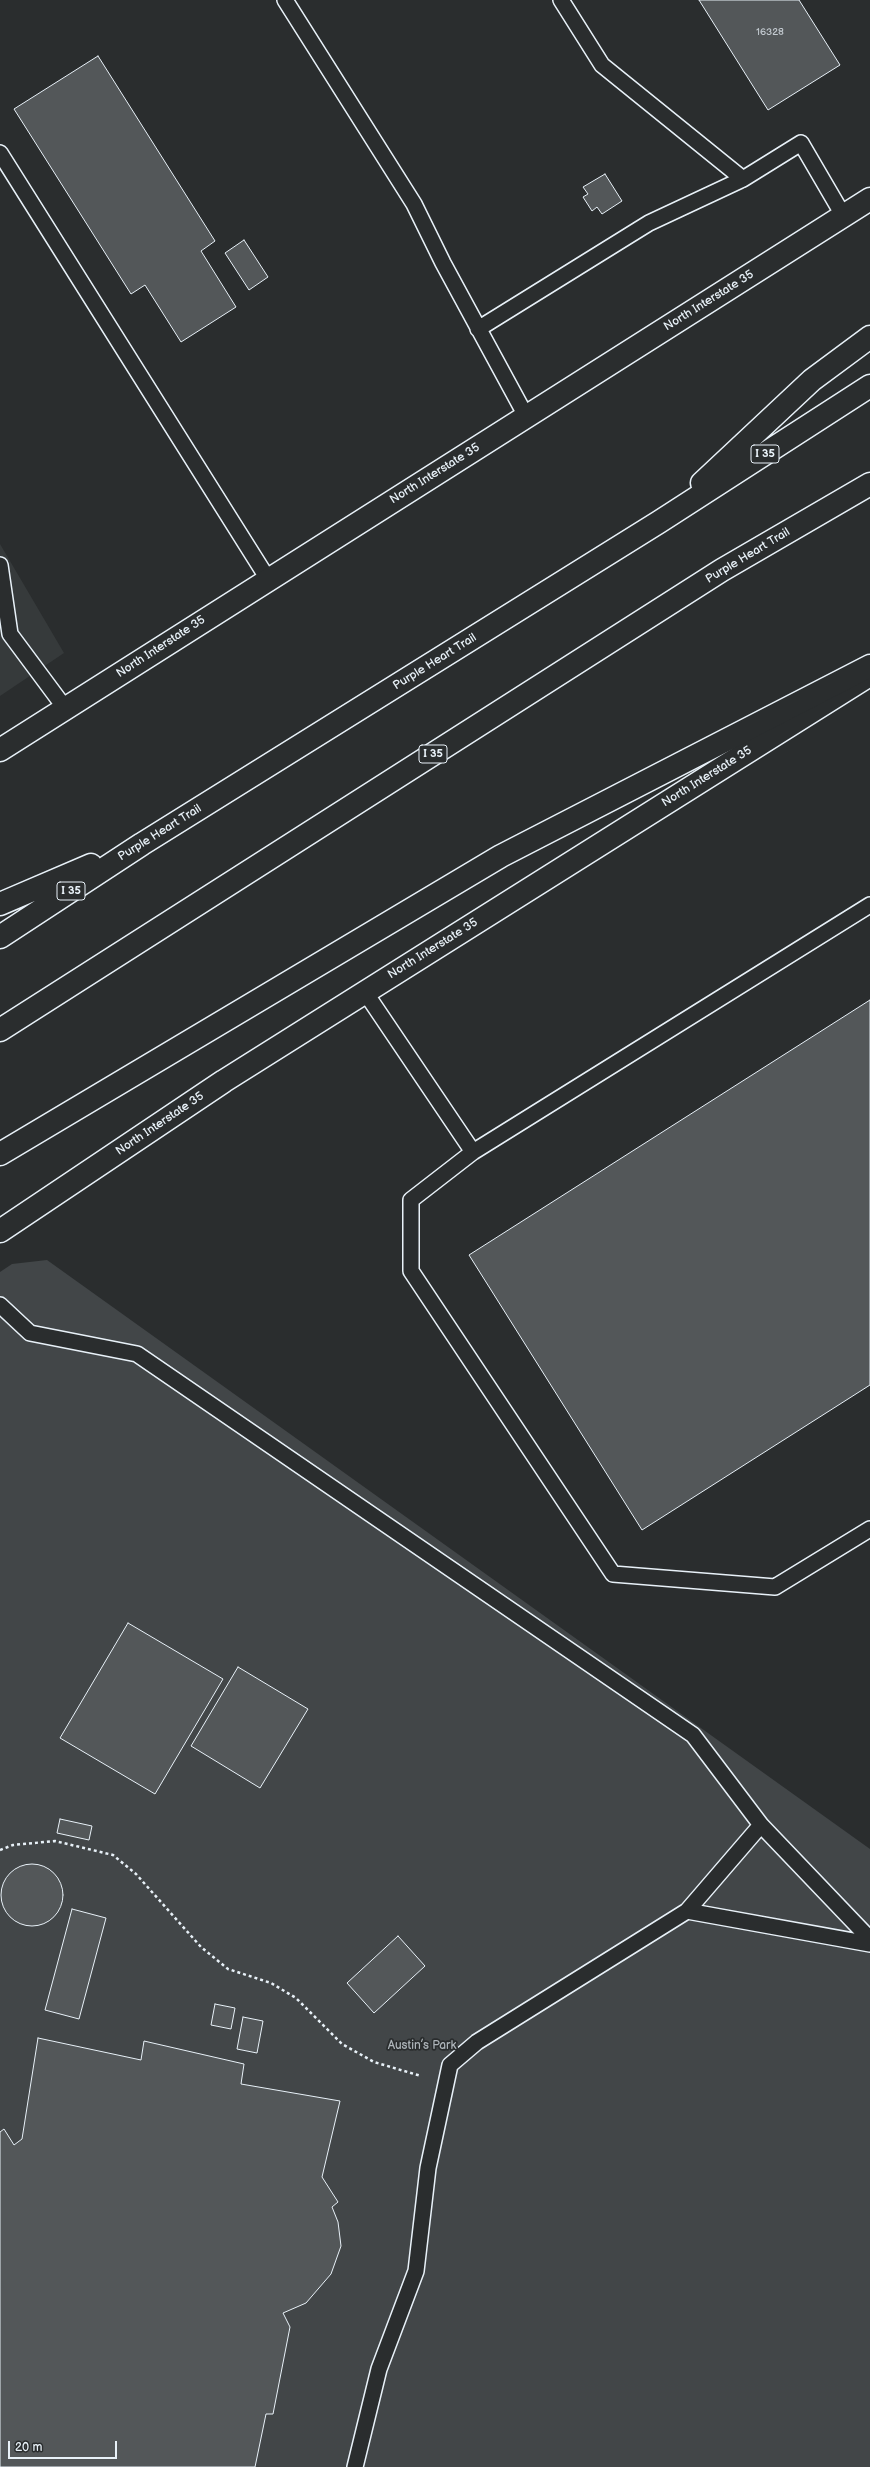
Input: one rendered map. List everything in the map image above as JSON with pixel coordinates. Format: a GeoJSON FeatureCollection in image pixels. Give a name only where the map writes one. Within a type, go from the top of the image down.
{"type":"FeatureCollection","features":[{"type":"Feature","properties":{"kind":"main road","name":"North Interstate 35"},"geometry":{"type":"LineString","coordinates":[[0,750],[870,199]]}},
{"type":"Feature","properties":{"kind":"main road"},"geometry":{"type":"LineString","coordinates":[[659,522],[812,380],[870,337]]}},
{"type":"Feature","properties":{"kind":"main road","name":"Purple Heart Trail"},"geometry":{"type":"LineString","coordinates":[[0,937],[142,844],[659,522],[870,386]]}},
{"type":"Feature","properties":{"kind":"main road","name":"Purple Heart Trail"},"geometry":{"type":"LineString","coordinates":[[0,1030],[715,574],[870,484]]}},
{"type":"Feature","properties":{"kind":"main road"},"geometry":{"type":"LineString","coordinates":[[0,1154],[501,856],[870,666]]}},
{"type":"Feature","properties":{"kind":"main road","name":"North Interstate 35"},"geometry":{"type":"LineString","coordinates":[[0,1232],[224,1080],[870,675]]}},
{"type":"Feature","properties":{"kind":"main road"},"geometry":{"type":"LineString","coordinates":[[0,904],[142,844]]}},
{"type":"Feature","properties":{"kind":"lane"},"geometry":{"type":"LineString","coordinates":[[285,0],[414,204],[443,263],[526,416]]}},
{"type":"Feature","properties":{"kind":"lane"},"geometry":{"type":"LineString","coordinates":[[561,0],[602,64],[744,179]]}},
{"type":"Feature","properties":{"kind":"lane"},"geometry":{"type":"LineString","coordinates":[[478,329],[649,223],[744,179],[801,143],[843,216]]}},
{"type":"Feature","properties":{"kind":"lane"},"geometry":{"type":"LineString","coordinates":[[0,153],[268,579]]}},
{"type":"Feature","properties":{"kind":"lane"},"geometry":{"type":"LineString","coordinates":[[0,565],[5,637],[65,708]]}},
{"type":"Feature","properties":{"kind":"lane"},"geometry":{"type":"LineString","coordinates":[[870,905],[473,1152],[411,1200],[411,1271],[613,1574],[775,1587],[870,1529]]}},
{"type":"Feature","properties":{"kind":"lane"},"geometry":{"type":"LineString","coordinates":[[365,992],[473,1152]]}},
{"type":"Feature","properties":{"kind":"lane"},"geometry":{"type":"LineString","coordinates":[[0,1305],[30,1333],[137,1354],[692,1735],[760,1825],[870,1939]]}},
{"type":"Feature","properties":{"kind":"lane"},"geometry":{"type":"LineString","coordinates":[[357,2467],[379,2369],[416,2271],[428,2168],[450,2065],[477,2042],[687,1911],[760,1825]]}},
{"type":"Feature","properties":{"kind":"lane"},"geometry":{"type":"LineString","coordinates":[[687,1911],[870,1944]]}},
{"type":"Feature","properties":{"kind":"path"},"geometry":{"type":"LineString","coordinates":[[0,1850],[13,1845],[55,1841],[113,1855],[136,1874],[202,1947],[228,1969],[271,1983],[296,1998],[342,2044],[374,2062],[446,2084]]}},
{"type":"Feature","properties":{"kind":"shaded area"},"geometry":{"type":"Polygon","coordinates":[[[0,544],[64,653],[0,696],[0,544]]]}},
{"type":"Feature","properties":{"kind":"green space","name":"Austin’s Park"},"geometry":{"type":"Polygon","coordinates":[[[47,1260],[870,1849],[870,2467],[0,2467],[0,1272],[12,1264],[47,1260]]]}},
{"type":"Feature","properties":{"kind":"building"},"geometry":{"type":"Polygon","coordinates":[[[699,0],[799,0],[840,65],[768,110],[699,0]]]}},
{"type":"Feature","properties":{"kind":"building"},"geometry":{"type":"Polygon","coordinates":[[[98,56],[215,241],[201,251],[236,307],[181,342],[145,285],[131,294],[14,109],[98,56]]]}},
{"type":"Feature","properties":{"kind":"building"},"geometry":{"type":"Polygon","coordinates":[[[605,174],[622,201],[602,214],[597,207],[592,211],[583,197],[588,194],[583,187],[605,174]]]}},
{"type":"Feature","properties":{"kind":"building"},"geometry":{"type":"Polygon","coordinates":[[[244,240],[268,277],[249,290],[225,253],[244,240]]]}},
{"type":"Feature","properties":{"kind":"building"},"geometry":{"type":"Polygon","coordinates":[[[870,1000],[870,1385],[642,1530],[469,1255],[870,1000]]]}},
{"type":"Feature","properties":{"kind":"building"},"geometry":{"type":"Polygon","coordinates":[[[128,1623],[223,1679],[155,1794],[60,1738],[128,1623]]]}},
{"type":"Feature","properties":{"kind":"building"},"geometry":{"type":"Polygon","coordinates":[[[238,1667],[308,1709],[260,1788],[191,1746],[238,1667]]]}},
{"type":"Feature","properties":{"kind":"building"},"geometry":{"type":"Polygon","coordinates":[[[60,1819],[92,1826],[89,1840],[57,1833],[60,1819]]]}},
{"type":"Feature","properties":{"kind":"building"},"geometry":{"type":"Polygon","coordinates":[[[32,1864],[44,1866],[54,1873],[61,1883],[63,1895],[61,1907],[54,1917],[44,1924],[32,1926],[20,1924],[10,1917],[3,1907],[1,1895],[3,1883],[10,1873],[20,1866],[32,1864]]]}},
{"type":"Feature","properties":{"kind":"building"},"geometry":{"type":"Polygon","coordinates":[[[72,1909],[106,1918],[79,2019],[45,2010],[72,1909]]]}},
{"type":"Feature","properties":{"kind":"building"},"geometry":{"type":"Polygon","coordinates":[[[398,1936],[425,1966],[374,2013],[347,1983],[398,1936]]]}},
{"type":"Feature","properties":{"kind":"building"},"geometry":{"type":"Polygon","coordinates":[[[215,2004],[235,2008],[231,2029],[211,2025],[215,2004]]]}},
{"type":"Feature","properties":{"kind":"building"},"geometry":{"type":"Polygon","coordinates":[[[243,2017],[263,2021],[257,2053],[237,2049],[243,2017]]]}},
{"type":"Feature","properties":{"kind":"building"},"geometry":{"type":"Polygon","coordinates":[[[38,2038],[141,2060],[144,2041],[244,2064],[241,2084],[340,2101],[322,2177],[338,2202],[332,2207],[338,2222],[341,2246],[331,2274],[306,2303],[283,2313],[290,2327],[273,2414],[266,2414],[255,2467],[0,2467],[0,2132],[4,2129],[14,2145],[22,2139],[38,2038]]]}}]}
